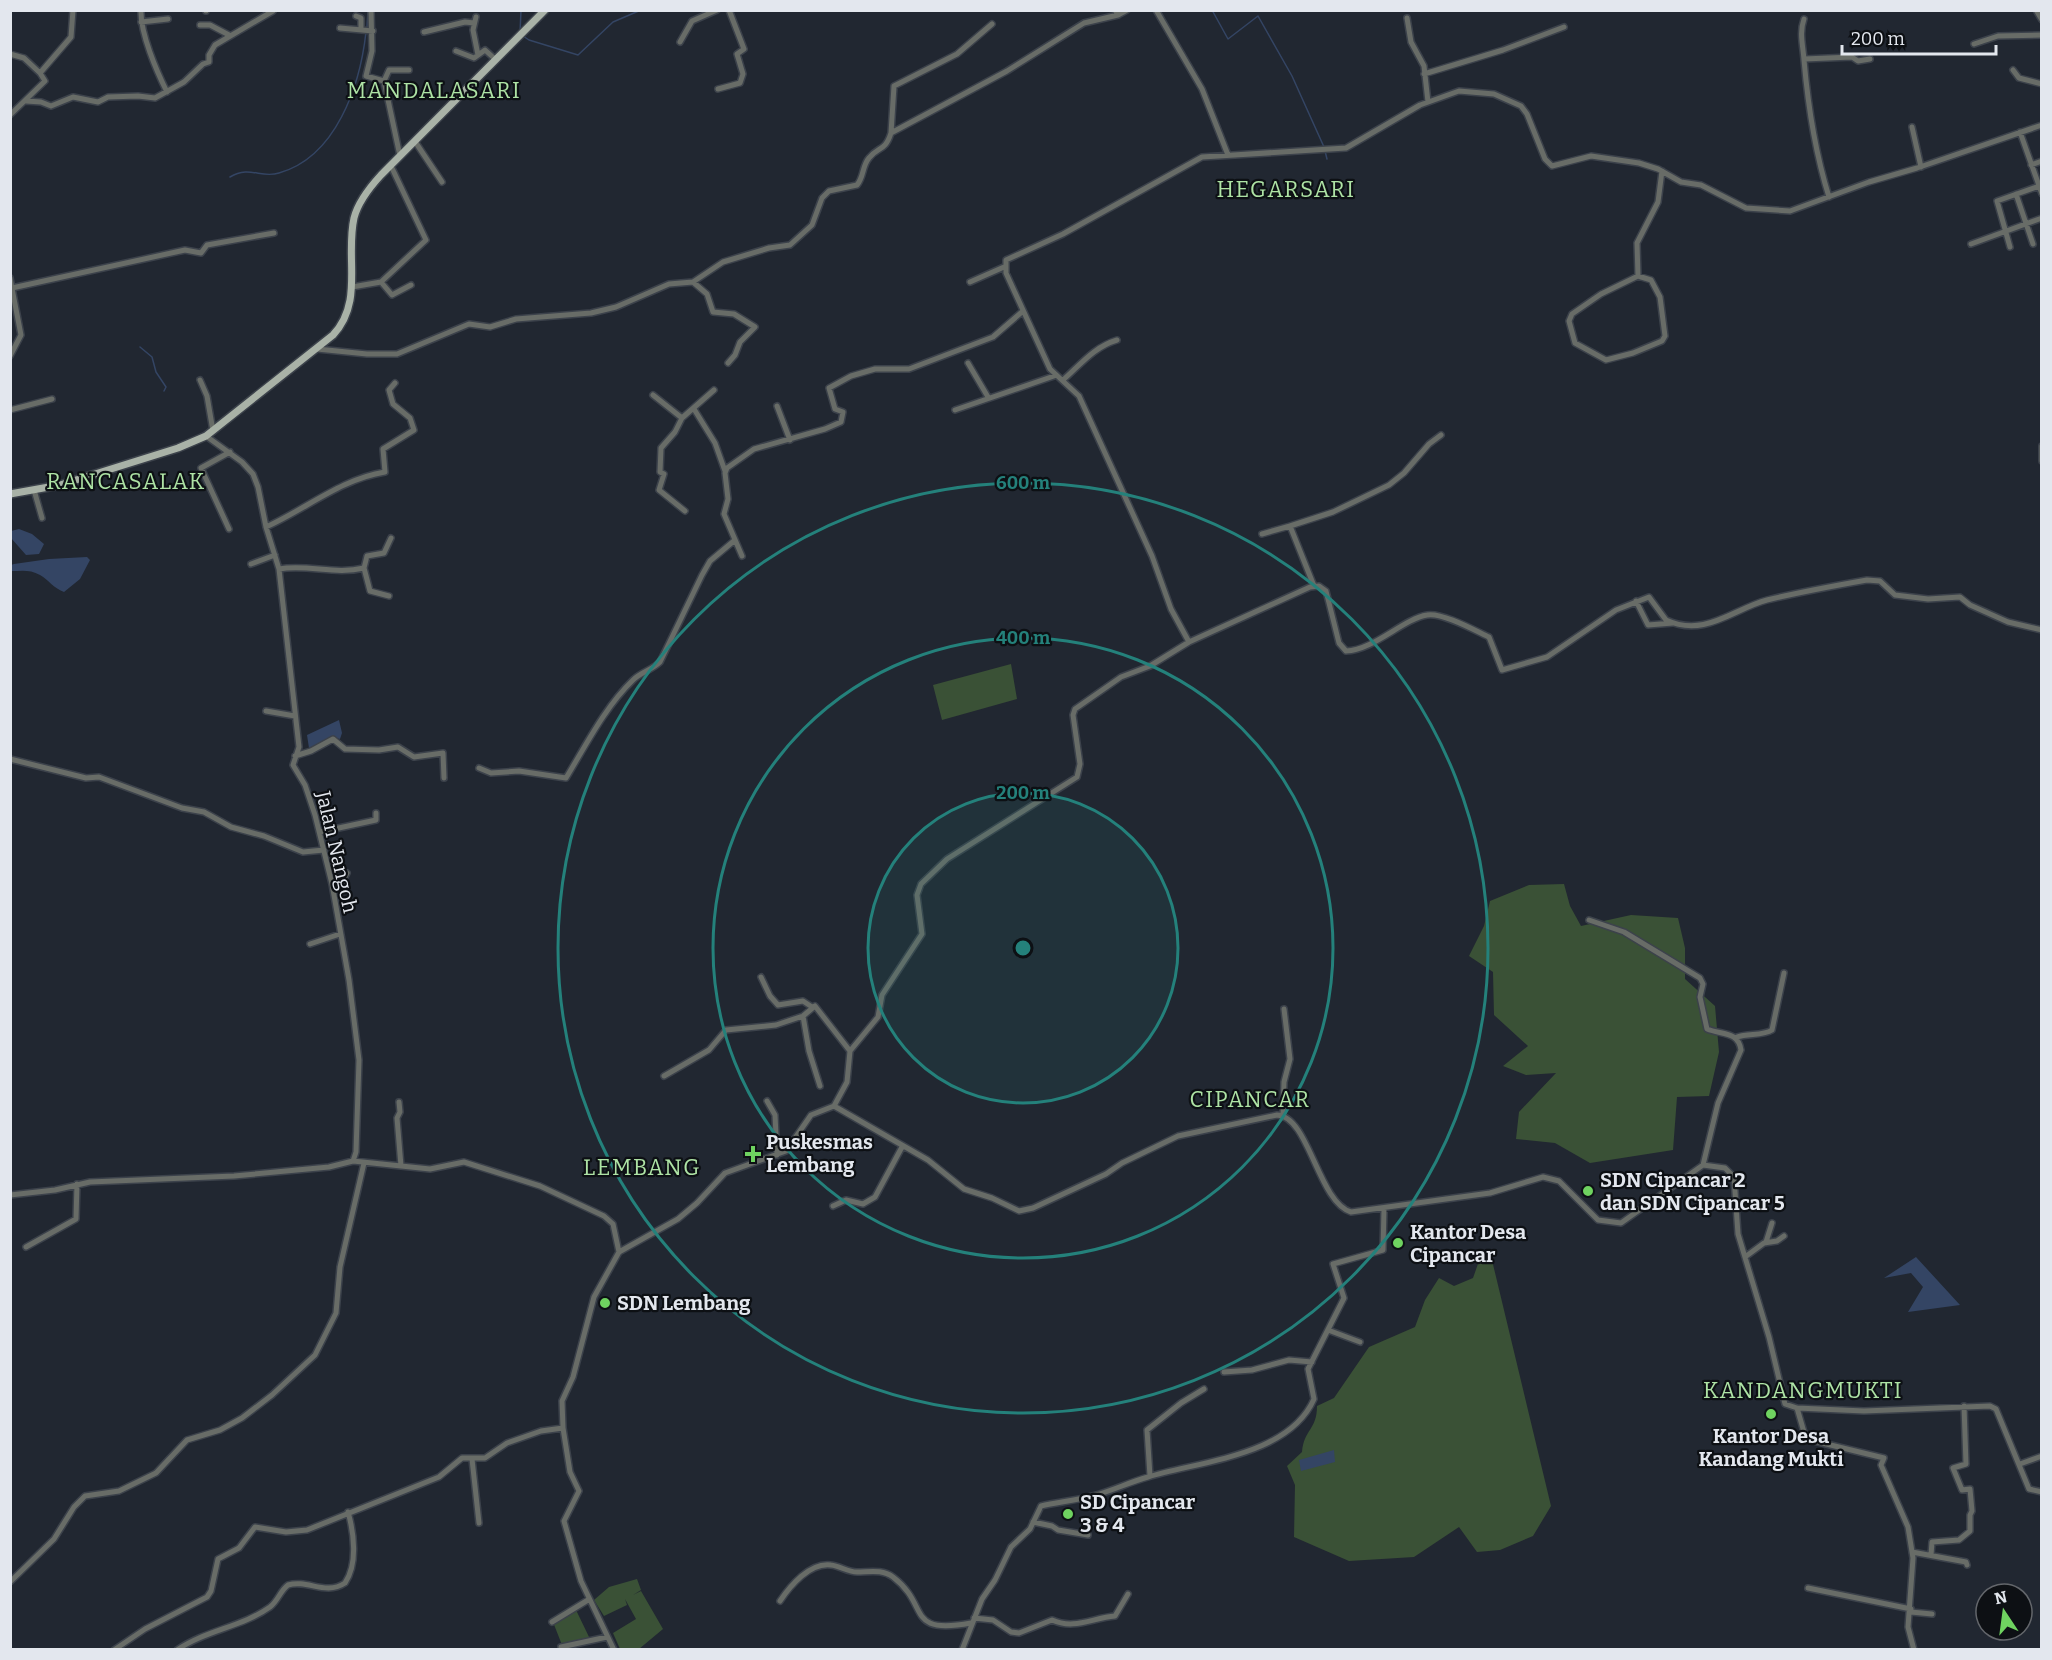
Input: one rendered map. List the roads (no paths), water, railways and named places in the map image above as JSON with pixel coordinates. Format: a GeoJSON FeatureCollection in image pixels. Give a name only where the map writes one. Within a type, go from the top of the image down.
{"type":"FeatureCollection","features":[{"type":"Feature","properties":{"kind":"main road"},"geometry":{"type":"LineString","coordinates":[[10,494],[60,485],[178,448],[206,436],[317,349],[343,323],[351,300],[356,212],[374,183],[545,10]]}},
{"type":"Feature","properties":{"kind":"street"},"geometry":{"type":"LineString","coordinates":[[40,73],[71,37],[73,10]]}},
{"type":"Feature","properties":{"kind":"street"},"geometry":{"type":"LineString","coordinates":[[141,10],[141,22],[159,76],[167,92]]}},
{"type":"Feature","properties":{"kind":"street"},"geometry":{"type":"LineString","coordinates":[[26,101],[41,102],[51,106],[74,97],[98,102],[108,97],[138,96],[156,99],[209,62],[212,48],[226,40],[229,35],[273,10]]}},
{"type":"Feature","properties":{"kind":"street"},"geometry":{"type":"LineString","coordinates":[[366,31],[371,10]]}},
{"type":"Feature","properties":{"kind":"street"},"geometry":{"type":"LineString","coordinates":[[680,42],[693,21],[717,10]]}},
{"type":"Feature","properties":{"kind":"street"},"geometry":{"type":"LineString","coordinates":[[718,89],[740,83],[743,74],[737,54],[744,49],[729,10]]}},
{"type":"Feature","properties":{"kind":"street"},"geometry":{"type":"LineString","coordinates":[[891,134],[979,88],[1084,23],[1128,10]]}},
{"type":"Feature","properties":{"kind":"street"},"geometry":{"type":"LineString","coordinates":[[1156,10],[1202,89],[1228,155]]}},
{"type":"Feature","properties":{"kind":"street"},"geometry":{"type":"LineString","coordinates":[[2036,10],[2042,20]]}},
{"type":"Feature","properties":{"kind":"street"},"geometry":{"type":"LineString","coordinates":[[356,16],[362,19],[372,51],[366,75],[369,79],[384,81]]}},
{"type":"Feature","properties":{"kind":"street"},"geometry":{"type":"LineString","coordinates":[[141,22],[168,18]]}},
{"type":"Feature","properties":{"kind":"street"},"geometry":{"type":"LineString","coordinates":[[1407,18],[1411,42],[1423,62],[1428,102]]}},
{"type":"Feature","properties":{"kind":"street"},"geometry":{"type":"LineString","coordinates":[[1804,19],[1801,42],[1812,128],[1820,168],[1829,197]]}},
{"type":"Feature","properties":{"kind":"street"},"geometry":{"type":"LineString","coordinates":[[424,32],[475,20],[478,55]]}},
{"type":"Feature","properties":{"kind":"street"},"geometry":{"type":"LineString","coordinates":[[317,349],[367,354],[397,354],[469,324],[490,327],[516,319],[591,313],[616,307],[669,284],[693,282],[723,262],[796,242],[817,217],[822,198],[836,188],[851,188],[857,185],[863,176],[868,158],[888,145],[891,134],[894,86],[957,54],[992,24]]}},
{"type":"Feature","properties":{"kind":"street"},"geometry":{"type":"LineString","coordinates":[[200,25],[210,25],[229,35]]}},
{"type":"Feature","properties":{"kind":"street"},"geometry":{"type":"LineString","coordinates":[[1424,74],[1505,49],[1564,27]]}},
{"type":"Feature","properties":{"kind":"street"},"geometry":{"type":"LineString","coordinates":[[340,28],[366,31]]}},
{"type":"Feature","properties":{"kind":"street"},"geometry":{"type":"LineString","coordinates":[[1974,44],[1998,36],[2042,35]]}},
{"type":"Feature","properties":{"kind":"street"},"geometry":{"type":"LineString","coordinates":[[456,51],[470,58],[485,50],[495,59]]}},
{"type":"Feature","properties":{"kind":"street"},"geometry":{"type":"LineString","coordinates":[[10,54],[24,58],[46,80],[10,115]]}},
{"type":"Feature","properties":{"kind":"street"},"geometry":{"type":"LineString","coordinates":[[1804,59],[1852,57],[1859,61],[1870,59]]}},
{"type":"Feature","properties":{"kind":"street"},"geometry":{"type":"LineString","coordinates":[[401,158],[384,81],[388,70],[409,70]]}},
{"type":"Feature","properties":{"kind":"street"},"geometry":{"type":"LineString","coordinates":[[2013,70],[2019,78],[2042,84]]}},
{"type":"Feature","properties":{"kind":"street"},"geometry":{"type":"LineString","coordinates":[[1054,376],[1004,267],[1006,260],[1063,234],[1193,160],[1202,157],[1346,148],[1428,102],[1459,91],[1494,94],[1521,106],[1527,114],[1545,159],[1552,166],[1584,157],[1597,156],[1639,163],[1662,171],[1681,182],[1705,187],[1746,208],[1773,212],[1804,208],[1829,197],[2042,125]]}},
{"type":"Feature","properties":{"kind":"street"},"geometry":{"type":"LineString","coordinates":[[1912,127],[1921,167]]}},
{"type":"Feature","properties":{"kind":"street"},"geometry":{"type":"LineString","coordinates":[[2020,132],[2042,194]]}},
{"type":"Feature","properties":{"kind":"street"},"geometry":{"type":"LineString","coordinates":[[416,143],[442,182]]}},
{"type":"Feature","properties":{"kind":"street"},"geometry":{"type":"LineString","coordinates":[[2031,165],[2042,161]]}},
{"type":"Feature","properties":{"kind":"street"},"geometry":{"type":"LineString","coordinates":[[352,287],[381,282],[426,240],[391,166]]}},
{"type":"Feature","properties":{"kind":"street"},"geometry":{"type":"LineString","coordinates":[[1638,276],[1637,243],[1658,202],[1662,171]]}},
{"type":"Feature","properties":{"kind":"street"},"geometry":{"type":"LineString","coordinates":[[2010,247],[1997,201],[2040,186]]}},
{"type":"Feature","properties":{"kind":"street"},"geometry":{"type":"LineString","coordinates":[[2016,194],[2033,244]]}},
{"type":"Feature","properties":{"kind":"street"},"geometry":{"type":"LineString","coordinates":[[1971,244],[2042,218]]}},
{"type":"Feature","properties":{"kind":"street"},"geometry":{"type":"LineString","coordinates":[[12,288],[185,250],[201,253],[207,245],[274,233]]}},
{"type":"Feature","properties":{"kind":"street"},"geometry":{"type":"LineString","coordinates":[[970,282],[1004,267]]}},
{"type":"Feature","properties":{"kind":"street"},"geometry":{"type":"LineString","coordinates":[[1638,276],[1651,280],[1660,297],[1665,336],[1662,341],[1633,353],[1606,360],[1575,343],[1569,321],[1572,314],[1601,294],[1638,276]]}},
{"type":"Feature","properties":{"kind":"street"},"geometry":{"type":"LineString","coordinates":[[10,278],[21,335],[10,356]]}},
{"type":"Feature","properties":{"kind":"street"},"geometry":{"type":"LineString","coordinates":[[381,282],[392,295],[411,285]]}},
{"type":"Feature","properties":{"kind":"street"},"geometry":{"type":"LineString","coordinates":[[693,282],[707,294],[713,312],[734,314],[755,327],[740,342],[735,355],[728,363]]}},
{"type":"Feature","properties":{"kind":"street"},"geometry":{"type":"LineString","coordinates":[[725,471],[754,449],[790,440],[841,422],[843,412],[835,409],[830,388],[837,382],[875,369],[909,369],[993,337],[1023,311]]}},
{"type":"Feature","properties":{"kind":"street"},"geometry":{"type":"LineString","coordinates":[[1064,380],[1085,358],[1105,344],[1117,340]]}},
{"type":"Feature","properties":{"kind":"street"},"geometry":{"type":"LineString","coordinates":[[968,363],[988,397]]}},
{"type":"Feature","properties":{"kind":"street"},"geometry":{"type":"LineString","coordinates":[[955,410],[1054,376],[1064,380],[1079,396],[1152,556],[1171,609],[1189,642]]}},
{"type":"Feature","properties":{"kind":"street"},"geometry":{"type":"LineString","coordinates":[[201,380],[207,396],[213,431]]}},
{"type":"Feature","properties":{"kind":"street"},"geometry":{"type":"LineString","coordinates":[[266,527],[294,514],[335,489],[366,475],[385,472],[383,449],[414,430],[410,418],[392,402],[389,390],[395,383]]}},
{"type":"Feature","properties":{"kind":"street"},"geometry":{"type":"LineString","coordinates":[[685,512],[660,490],[664,474],[660,472],[660,448],[675,432],[682,418],[714,390]]}},
{"type":"Feature","properties":{"kind":"street"},"geometry":{"type":"LineString","coordinates":[[653,395],[682,418]]}},
{"type":"Feature","properties":{"kind":"street"},"geometry":{"type":"LineString","coordinates":[[10,410],[52,399]]}},
{"type":"Feature","properties":{"kind":"street"},"geometry":{"type":"LineString","coordinates":[[777,406],[790,440]]}},
{"type":"Feature","properties":{"kind":"street"},"geometry":{"type":"LineString","coordinates":[[694,409],[715,443],[725,471],[728,499],[724,514],[742,555]]}},
{"type":"Feature","properties":{"kind":"street"},"geometry":{"type":"LineString","coordinates":[[1262,534],[1332,512],[1389,485],[1404,473],[1429,444],[1441,435]]}},
{"type":"Feature","properties":{"kind":"street","name":"Jalan Nangoh"},"geometry":{"type":"LineString","coordinates":[[206,436],[230,452],[255,479],[279,569],[299,747],[293,765],[305,785],[320,832],[332,884],[359,1060],[356,1152],[353,1161]]}},
{"type":"Feature","properties":{"kind":"street"},"geometry":{"type":"LineString","coordinates":[[2042,446],[2042,461]]}},
{"type":"Feature","properties":{"kind":"street"},"geometry":{"type":"LineString","coordinates":[[229,529],[201,468],[230,452]]}},
{"type":"Feature","properties":{"kind":"street"},"geometry":{"type":"LineString","coordinates":[[34,490],[42,518]]}},
{"type":"Feature","properties":{"kind":"street"},"geometry":{"type":"LineString","coordinates":[[1290,526],[1314,586],[1326,591],[1339,643],[1346,651],[1374,641],[1422,617],[1433,615],[1489,637],[1502,670],[1548,657],[1616,610],[1636,601],[1651,598],[1662,617],[1673,623]]}},
{"type":"Feature","properties":{"kind":"street"},"geometry":{"type":"LineString","coordinates":[[389,596],[370,591],[364,568],[368,556],[384,553],[391,537]]}},
{"type":"Feature","properties":{"kind":"street"},"geometry":{"type":"LineString","coordinates":[[479,768],[491,773],[519,771],[566,778],[616,698],[635,678],[652,670],[660,662],[706,568],[735,540]]}},
{"type":"Feature","properties":{"kind":"street"},"geometry":{"type":"LineString","coordinates":[[251,564],[275,555]]}},
{"type":"Feature","properties":{"kind":"street"},"geometry":{"type":"LineString","coordinates":[[279,569],[306,567],[350,572],[364,568]]}},
{"type":"Feature","properties":{"kind":"street"},"geometry":{"type":"LineString","coordinates":[[1636,601],[1648,626],[1673,623],[1689,625],[1724,620],[1764,601],[1867,580],[1880,581],[1892,593],[1912,599],[1960,597],[2008,622],[2042,630]]}},
{"type":"Feature","properties":{"kind":"street"},"geometry":{"type":"LineString","coordinates":[[614,1650],[588,1600],[565,1525],[565,1517],[579,1491],[570,1472],[563,1428],[562,1401],[573,1377],[594,1297],[619,1252],[678,1219],[697,1203],[725,1173],[777,1155],[789,1148],[811,1114],[834,1106],[847,1082],[850,1051],[878,1017],[882,995],[922,934],[917,895],[921,884],[955,854],[1077,777],[1080,764],[1073,715],[1075,709],[1121,677],[1150,666],[1189,642],[1314,586]]}},
{"type":"Feature","properties":{"kind":"street"},"geometry":{"type":"LineString","coordinates":[[266,711],[295,716]]}},
{"type":"Feature","properties":{"kind":"street"},"geometry":{"type":"LineString","coordinates":[[295,756],[311,751],[333,739],[345,749],[379,750],[398,747],[416,757],[443,753],[444,778]]}},
{"type":"Feature","properties":{"kind":"street"},"geometry":{"type":"LineString","coordinates":[[10,759],[86,778],[99,777],[182,808],[204,812],[231,827],[264,836],[303,852],[324,850]]}},
{"type":"Feature","properties":{"kind":"street"},"geometry":{"type":"LineString","coordinates":[[320,832],[376,820],[376,813]]}},
{"type":"Feature","properties":{"kind":"street"},"geometry":{"type":"LineString","coordinates":[[332,884],[342,882],[347,873]]}},
{"type":"Feature","properties":{"kind":"street"},"geometry":{"type":"LineString","coordinates":[[1589,920],[1623,932],[1668,961],[1700,978],[1703,984],[1700,997],[1707,1029],[1737,1037],[1746,1034],[1768,1033],[1772,1030],[1784,973]]}},
{"type":"Feature","properties":{"kind":"street"},"geometry":{"type":"LineString","coordinates":[[310,944],[340,934]]}},
{"type":"Feature","properties":{"kind":"street"},"geometry":{"type":"LineString","coordinates":[[761,977],[770,996],[778,1005],[803,1001],[818,1007],[850,1051]]}},
{"type":"Feature","properties":{"kind":"street"},"geometry":{"type":"LineString","coordinates":[[664,1076],[709,1050],[726,1030],[776,1025],[803,1016],[812,1006]]}},
{"type":"Feature","properties":{"kind":"street"},"geometry":{"type":"LineString","coordinates":[[1284,1009],[1290,1059],[1284,1082],[1283,1115],[1298,1132],[1336,1204],[1351,1212],[1490,1193],[1543,1177],[1559,1181],[1598,1220],[1621,1222],[1703,1165],[1719,1104],[1741,1050],[1737,1037]]}},
{"type":"Feature","properties":{"kind":"street"},"geometry":{"type":"LineString","coordinates":[[803,1016],[808,1051],[820,1086]]}},
{"type":"Feature","properties":{"kind":"street"},"geometry":{"type":"LineString","coordinates":[[767,1101],[775,1115],[777,1155]]}},
{"type":"Feature","properties":{"kind":"street"},"geometry":{"type":"LineString","coordinates":[[399,1102],[400,1112],[397,1118],[401,1166]]}},
{"type":"Feature","properties":{"kind":"street"},"geometry":{"type":"LineString","coordinates":[[834,1106],[864,1121],[902,1147],[936,1165],[964,1189],[992,1198],[1019,1211],[1033,1208],[1106,1174],[1122,1163],[1178,1136],[1283,1115]]}},
{"type":"Feature","properties":{"kind":"street"},"geometry":{"type":"LineString","coordinates":[[833,1206],[846,1200],[863,1204],[875,1197],[902,1147]]}},
{"type":"Feature","properties":{"kind":"street"},"geometry":{"type":"LineString","coordinates":[[10,1195],[76,1184],[265,1174],[329,1167],[353,1161],[430,1169],[465,1162],[540,1186],[604,1216],[613,1224],[619,1252]]}},
{"type":"Feature","properties":{"kind":"street"},"geometry":{"type":"LineString","coordinates":[[10,1582],[54,1539],[74,1507],[85,1496],[120,1491],[156,1473],[187,1440],[220,1430],[242,1418],[272,1395],[315,1355],[336,1313],[340,1267],[364,1163]]}},
{"type":"Feature","properties":{"kind":"street"},"geometry":{"type":"LineString","coordinates":[[1703,1165],[1725,1168],[1734,1177],[1738,1234],[1769,1337],[1785,1404],[1797,1408],[1864,1412],[1980,1405],[1996,1408],[2029,1489],[2042,1492]]}},
{"type":"Feature","properties":{"kind":"street"},"geometry":{"type":"LineString","coordinates":[[26,1246],[76,1219],[76,1184]]}},
{"type":"Feature","properties":{"kind":"street"},"geometry":{"type":"LineString","coordinates":[[963,1650],[973,1620],[1011,1547],[1028,1531],[1041,1506],[1095,1496],[1150,1476],[1235,1456],[1266,1443],[1302,1419],[1314,1399],[1308,1375],[1312,1362],[1344,1298],[1333,1264],[1383,1250],[1384,1209]]}},
{"type":"Feature","properties":{"kind":"street"},"geometry":{"type":"LineString","coordinates":[[1766,1242],[1772,1223]]}},
{"type":"Feature","properties":{"kind":"street"},"geometry":{"type":"LineString","coordinates":[[1745,1257],[1766,1242],[1777,1241],[1784,1236]]}},
{"type":"Feature","properties":{"kind":"street"},"geometry":{"type":"LineString","coordinates":[[1328,1330],[1360,1342]]}},
{"type":"Feature","properties":{"kind":"street"},"geometry":{"type":"LineString","coordinates":[[1224,1372],[1252,1370],[1289,1360],[1312,1362]]}},
{"type":"Feature","properties":{"kind":"street"},"geometry":{"type":"LineString","coordinates":[[1150,1476],[1148,1430],[1181,1402],[1204,1389]]}},
{"type":"Feature","properties":{"kind":"street"},"geometry":{"type":"LineString","coordinates":[[1931,1555],[1932,1542],[1959,1540],[1970,1531],[1972,1511],[1970,1489],[1962,1490],[1953,1468],[1966,1464],[1964,1406]]}},
{"type":"Feature","properties":{"kind":"street"},"geometry":{"type":"LineString","coordinates":[[1797,1408],[1806,1439],[1884,1458],[1881,1465],[1908,1527],[1912,1552],[1911,1611],[1908,1627],[1914,1650]]}},
{"type":"Feature","properties":{"kind":"street"},"geometry":{"type":"LineString","coordinates":[[114,1650],[146,1629],[207,1597],[218,1559],[239,1548],[255,1527],[272,1531],[297,1532],[406,1492],[445,1474],[461,1459],[485,1458],[507,1443],[541,1431],[563,1428]]}},
{"type":"Feature","properties":{"kind":"street"},"geometry":{"type":"LineString","coordinates":[[2020,1464],[2042,1456]]}},
{"type":"Feature","properties":{"kind":"street"},"geometry":{"type":"LineString","coordinates":[[472,1459],[478,1523]]}},
{"type":"Feature","properties":{"kind":"street"},"geometry":{"type":"LineString","coordinates":[[177,1650],[204,1634],[234,1626],[269,1608],[288,1585],[304,1582],[325,1589],[345,1583],[351,1569],[353,1545],[348,1512]]}},
{"type":"Feature","properties":{"kind":"street"},"geometry":{"type":"LineString","coordinates":[[1033,1522],[1052,1526],[1058,1530],[1088,1535]]}},
{"type":"Feature","properties":{"kind":"street"},"geometry":{"type":"LineString","coordinates":[[1912,1552],[1966,1562],[1967,1565]]}},
{"type":"Feature","properties":{"kind":"street"},"geometry":{"type":"LineString","coordinates":[[780,1601],[800,1577],[822,1565],[831,1565],[855,1572],[886,1573],[903,1587],[920,1617],[936,1626],[945,1628],[973,1620],[993,1620],[1011,1632],[1019,1633],[1052,1620],[1060,1624],[1080,1624],[1100,1617],[1115,1616],[1128,1594]]}},
{"type":"Feature","properties":{"kind":"street"},"geometry":{"type":"LineString","coordinates":[[1808,1588],[1932,1614]]}},
{"type":"Feature","properties":{"kind":"street"},"geometry":{"type":"LineString","coordinates":[[552,1622],[588,1600]]}},
{"type":"Feature","properties":{"kind":"street"},"geometry":{"type":"LineString","coordinates":[[561,1647],[607,1637]]}},
{"type":"Feature","properties":{"kind":"water"},"geometry":{"type":"Polygon","coordinates":[[[19,529],[32,534],[44,544],[39,554],[26,555],[11,538],[11,531],[19,529]]]}},
{"type":"Feature","properties":{"kind":"water"},"geometry":{"type":"Polygon","coordinates":[[[87,557],[90,560],[80,579],[64,592],[36,573],[11,571],[11,565],[14,564],[87,557]]]}},
{"type":"Feature","properties":{"kind":"water"},"geometry":{"type":"Polygon","coordinates":[[[339,720],[342,733],[340,739],[332,737],[309,748],[307,735],[339,720]]]}},
{"type":"Feature","properties":{"kind":"water"},"geometry":{"type":"Polygon","coordinates":[[[1916,1257],[1960,1305],[1908,1312],[1923,1287],[1911,1273],[1884,1278],[1916,1257]]]}},
{"type":"Feature","properties":{"kind":"water"},"geometry":{"type":"Polygon","coordinates":[[[1334,1450],[1335,1462],[1301,1471],[1299,1460],[1334,1450]]]}},
{"type":"Feature","properties":{"kind":"waterway"},"geometry":{"type":"LineString","coordinates":[[367,27],[368,10]]}},
{"type":"Feature","properties":{"kind":"waterway"},"geometry":{"type":"LineString","coordinates":[[520,33],[521,10]]}},
{"type":"Feature","properties":{"kind":"waterway"},"geometry":{"type":"LineString","coordinates":[[523,36],[529,40],[578,55],[613,22],[641,10]]}},
{"type":"Feature","properties":{"kind":"waterway"},"geometry":{"type":"LineString","coordinates":[[1212,10],[1228,39],[1258,16],[1292,76],[1324,147]]}},
{"type":"Feature","properties":{"kind":"waterway"},"geometry":{"type":"LineString","coordinates":[[230,177],[244,172],[279,173],[299,165],[316,152],[342,117],[351,96],[358,75],[366,32]]}},
{"type":"Feature","properties":{"kind":"waterway"},"geometry":{"type":"LineString","coordinates":[[1325,151],[1327,159]]}},
{"type":"Feature","properties":{"kind":"waterway"},"geometry":{"type":"LineString","coordinates":[[140,347],[152,357],[156,372],[166,387],[164,391]]}},
{"type":"Feature","properties":{"kind":"place","name":"Puskesmas Lembang"},"geometry":{"type":"Point","coordinates":[753,1154]}},
{"type":"Feature","properties":{"kind":"place","name":"SDN Cipancar 2 dan SDN Cipancar 5"},"geometry":{"type":"Point","coordinates":[1588,1191]}},
{"type":"Feature","properties":{"kind":"place","name":"Kantor Desa Cipancar"},"geometry":{"type":"Point","coordinates":[1398,1243]}},
{"type":"Feature","properties":{"kind":"place","name":"SDN Lembang"},"geometry":{"type":"Point","coordinates":[605,1303]}},
{"type":"Feature","properties":{"kind":"place","name":"Kantor Desa Kandang Mukti"},"geometry":{"type":"Point","coordinates":[1771,1414]}},
{"type":"Feature","properties":{"kind":"place","name":"SD Cipancar 3 & 4"},"geometry":{"type":"Point","coordinates":[1068,1514]}},
{"type":"Feature","properties":{"kind":"district","name":"MANDALASARI"},"geometry":{"type":"Point","coordinates":[434,90]}},
{"type":"Feature","properties":{"kind":"district","name":"HEGARSARI"},"geometry":{"type":"Point","coordinates":[1286,189]}},
{"type":"Feature","properties":{"kind":"district","name":"RANCASALAK"},"geometry":{"type":"Point","coordinates":[126,481]}},
{"type":"Feature","properties":{"kind":"district","name":"CIPANCAR"},"geometry":{"type":"Point","coordinates":[1250,1099]}},
{"type":"Feature","properties":{"kind":"district","name":"LEMBANG"},"geometry":{"type":"Point","coordinates":[642,1167]}},
{"type":"Feature","properties":{"kind":"district","name":"KANDANGMUKTI"},"geometry":{"type":"Point","coordinates":[1803,1390]}}]}
